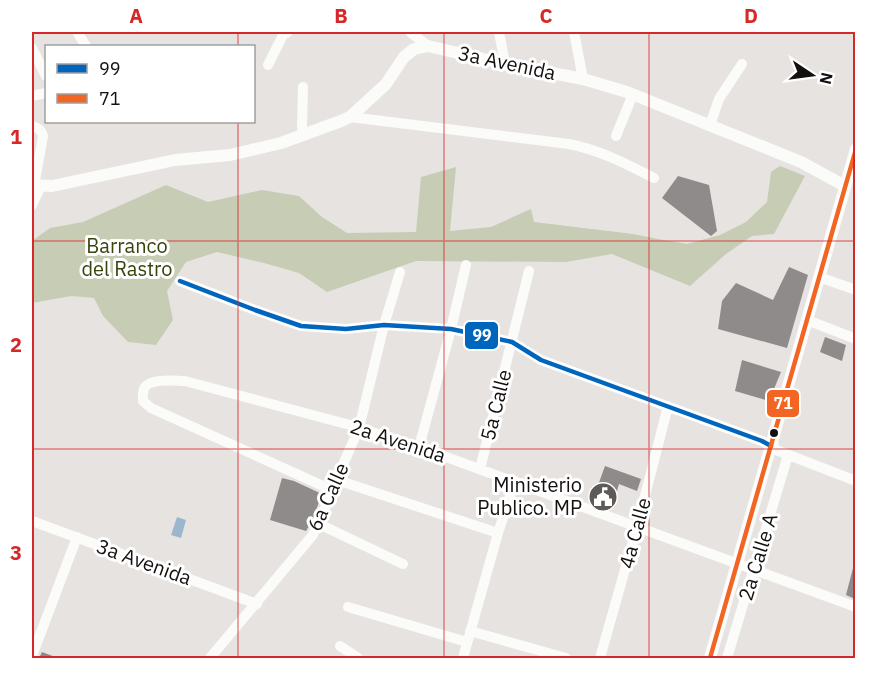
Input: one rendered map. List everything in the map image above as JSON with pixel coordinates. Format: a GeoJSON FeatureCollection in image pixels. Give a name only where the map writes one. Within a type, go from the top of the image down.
{"type":"FeatureCollection","features":[{"type":"Feature","properties":{"kind":"main road","name":"3a Avenida"},"geometry":{"type":"LineString","coordinates":[[428,46],[583,79],[633,94],[801,162],[850,188]]}},
{"type":"Feature","properties":{"kind":"main road"},"geometry":{"type":"LineString","coordinates":[[36,186],[52,186],[175,160],[230,155],[303,135],[350,117],[386,84],[404,57],[414,48],[428,46]]}},
{"type":"Feature","properties":{"kind":"main road"},"geometry":{"type":"LineString","coordinates":[[710,658],[772,448],[819,277],[850,188],[855,149]]}},
{"type":"Feature","properties":{"kind":"street"},"geometry":{"type":"LineString","coordinates":[[77,32],[85,45]]}},
{"type":"Feature","properties":{"kind":"street"},"geometry":{"type":"LineString","coordinates":[[410,32],[428,46]]}},
{"type":"Feature","properties":{"kind":"street"},"geometry":{"type":"LineString","coordinates":[[499,32],[505,64]]}},
{"type":"Feature","properties":{"kind":"street"},"geometry":{"type":"LineString","coordinates":[[574,32],[583,79]]}},
{"type":"Feature","properties":{"kind":"street"},"geometry":{"type":"LineString","coordinates":[[268,65],[284,33]]}},
{"type":"Feature","properties":{"kind":"street"},"geometry":{"type":"LineString","coordinates":[[32,48],[45,68]]}},
{"type":"Feature","properties":{"kind":"street"},"geometry":{"type":"LineString","coordinates":[[710,125],[719,99],[742,64]]}},
{"type":"Feature","properties":{"kind":"street"},"geometry":{"type":"LineString","coordinates":[[303,87],[303,135]]}},
{"type":"Feature","properties":{"kind":"street"},"geometry":{"type":"LineString","coordinates":[[615,136],[633,94]]}},
{"type":"Feature","properties":{"kind":"street"},"geometry":{"type":"LineString","coordinates":[[350,117],[569,144],[588,148],[654,178]]}},
{"type":"Feature","properties":{"kind":"street"},"geometry":{"type":"LineString","coordinates":[[32,126],[39,128],[43,136],[32,205]]}},
{"type":"Feature","properties":{"kind":"street"},"geometry":{"type":"LineString","coordinates":[[419,447],[466,265]]}},
{"type":"Feature","properties":{"kind":"street","name":"5a Calle"},"geometry":{"type":"LineString","coordinates":[[480,469],[529,271]]}},
{"type":"Feature","properties":{"kind":"street","name":"6a Calle"},"geometry":{"type":"LineString","coordinates":[[214,658],[312,536],[319,524],[359,428],[384,325],[400,272]]}},
{"type":"Feature","properties":{"kind":"street"},"geometry":{"type":"LineString","coordinates":[[819,277],[855,290]]}},
{"type":"Feature","properties":{"kind":"street"},"geometry":{"type":"LineString","coordinates":[[180,281],[301,326],[346,329],[384,325],[451,329],[512,342],[541,360],[762,441],[788,455],[855,481]]}},
{"type":"Feature","properties":{"kind":"street"},"geometry":{"type":"LineString","coordinates":[[807,320],[855,339]]}},
{"type":"Feature","properties":{"kind":"street","name":"2a Avenida"},"geometry":{"type":"LineString","coordinates":[[334,485],[151,408],[144,401],[144,388],[157,381],[185,381],[359,428],[515,481],[855,607]]}},
{"type":"Feature","properties":{"kind":"street","name":"4a Calle"},"geometry":{"type":"LineString","coordinates":[[600,658],[668,406]]}},
{"type":"Feature","properties":{"kind":"street","name":"2a Calle A"},"geometry":{"type":"LineString","coordinates":[[727,658],[788,455]]}},
{"type":"Feature","properties":{"kind":"street"},"geometry":{"type":"LineString","coordinates":[[463,658],[515,481]]}},
{"type":"Feature","properties":{"kind":"street"},"geometry":{"type":"LineString","coordinates":[[334,485],[498,533]]}},
{"type":"Feature","properties":{"kind":"street","name":"3a Avenida"},"geometry":{"type":"LineString","coordinates":[[32,520],[257,604]]}},
{"type":"Feature","properties":{"kind":"street"},"geometry":{"type":"LineString","coordinates":[[319,524],[403,564]]}},
{"type":"Feature","properties":{"kind":"street"},"geometry":{"type":"LineString","coordinates":[[32,656],[77,537]]}},
{"type":"Feature","properties":{"kind":"street"},"geometry":{"type":"LineString","coordinates":[[348,607],[466,642]]}},
{"type":"Feature","properties":{"kind":"street"},"geometry":{"type":"LineString","coordinates":[[470,631],[566,658]]}},
{"type":"Feature","properties":{"kind":"street"},"geometry":{"type":"LineString","coordinates":[[340,646],[358,658]]}},
{"type":"Feature","properties":{"kind":"green space","name":"Barranco del Rastro"},"geometry":{"type":"Polygon","coordinates":[[[780,166],[805,176],[774,234],[752,236],[726,254],[690,286],[612,254],[566,262],[416,261],[327,292],[299,273],[217,252],[186,262],[167,291],[173,320],[156,345],[128,342],[103,316],[94,298],[71,296],[32,303],[32,241],[50,228],[83,222],[166,185],[208,202],[262,190],[299,196],[322,217],[347,233],[416,232],[421,177],[456,167],[450,231],[491,227],[531,209],[534,222],[633,234],[687,244],[720,235],[746,222],[767,202],[771,172],[780,166]]]}},
{"type":"Feature","properties":{"kind":"water"},"geometry":{"type":"Polygon","coordinates":[[[177,517],[186,520],[181,538],[171,535],[177,517]]]}},
{"type":"Feature","properties":{"kind":"building"},"geometry":{"type":"Polygon","coordinates":[[[678,176],[709,185],[717,231],[711,236],[662,198],[678,176]]]}},
{"type":"Feature","properties":{"kind":"building"},"geometry":{"type":"Polygon","coordinates":[[[789,267],[808,275],[787,348],[718,329],[722,301],[736,283],[773,300],[789,267]]]}},
{"type":"Feature","properties":{"kind":"building"},"geometry":{"type":"Polygon","coordinates":[[[825,337],[846,345],[842,361],[820,352],[825,337]]]}},
{"type":"Feature","properties":{"kind":"building"},"geometry":{"type":"Polygon","coordinates":[[[742,360],[781,372],[769,401],[735,391],[742,360]]]}},
{"type":"Feature","properties":{"kind":"building"},"geometry":{"type":"Polygon","coordinates":[[[605,466],[641,479],[637,491],[619,484],[609,508],[592,502],[605,466]]]}},
{"type":"Feature","properties":{"kind":"building"},"geometry":{"type":"Polygon","coordinates":[[[282,478],[322,494],[306,531],[270,520],[282,478]]]}},
{"type":"Feature","properties":{"kind":"building"},"geometry":{"type":"Polygon","coordinates":[[[853,568],[855,569],[855,599],[846,595],[853,568]]]}},
{"type":"Feature","properties":{"kind":"building"},"geometry":{"type":"Polygon","coordinates":[[[42,652],[58,658],[39,658],[42,652]]]}},
{"type":"Feature","properties":{"kind":"transit line","name":"71"},"geometry":{"type":"LineString","coordinates":[[710,658],[856,149]]}},
{"type":"Feature","properties":{"kind":"transit line","name":"99"},"geometry":{"type":"LineString","coordinates":[[180,281],[301,326],[346,329],[384,325],[451,329],[512,342],[541,360],[771,446]]}},
{"type":"Feature","properties":{"kind":"place","name":"Ministerio Publico. MP"},"geometry":{"type":"Point","coordinates":[603,497]}}]}
